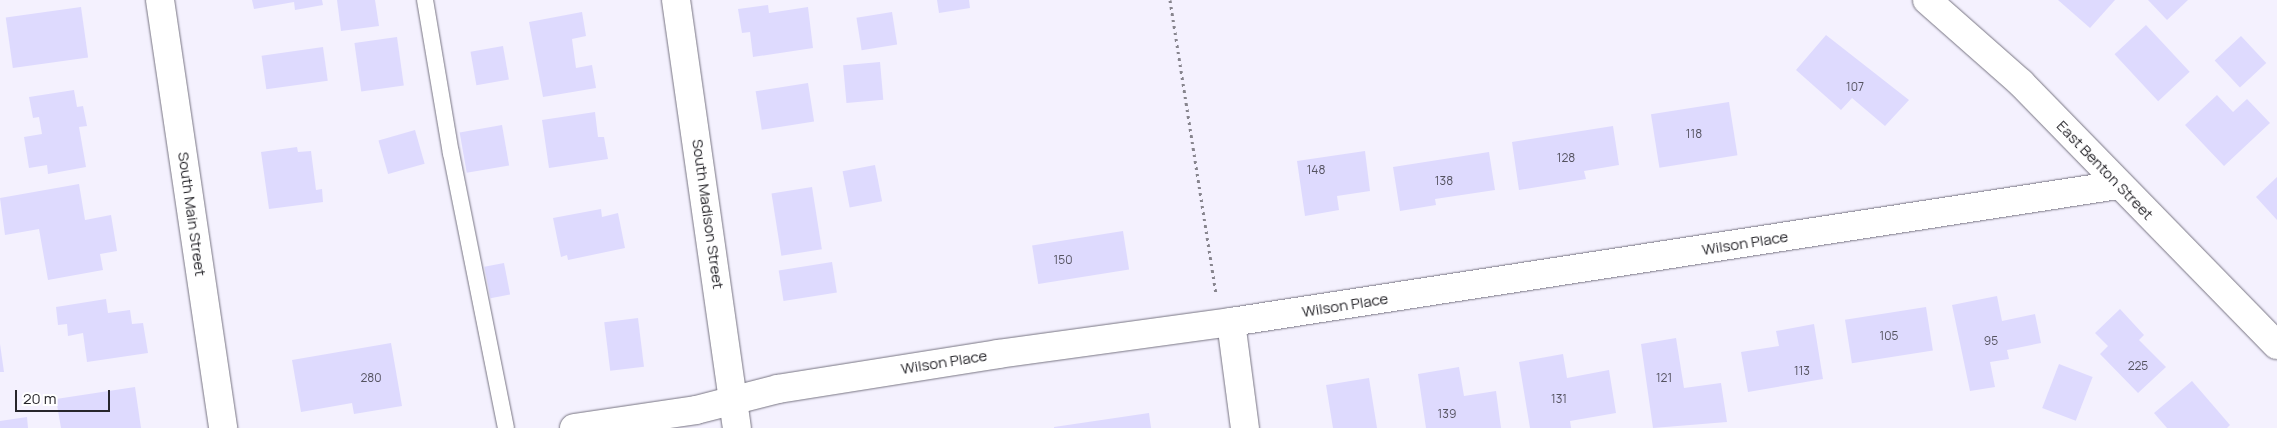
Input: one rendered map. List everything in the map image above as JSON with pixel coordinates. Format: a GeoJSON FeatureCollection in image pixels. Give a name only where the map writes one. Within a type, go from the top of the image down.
{"type":"FeatureCollection","features":[{"type":"Feature","properties":{"kind":"street","name":"South Main Street"},"geometry":{"type":"LineString","coordinates":[[160,0],[224,428]]}},
{"type":"Feature","properties":{"kind":"street","name":"South Madison Street"},"geometry":{"type":"LineString","coordinates":[[676,0],[735,401],[737,428]]}},
{"type":"Feature","properties":{"kind":"street","name":"East Benton Street"},"geometry":{"type":"LineString","coordinates":[[1927,0],[2021,84],[2277,345]]}},
{"type":"Feature","properties":{"kind":"street","name":"Wilson Place"},"geometry":{"type":"LineString","coordinates":[[574,428],[735,401],[778,389],[960,360],[1231,322],[2118,184]]}},
{"type":"Feature","properties":{"kind":"street"},"geometry":{"type":"LineString","coordinates":[[1231,322],[1245,428]]}},
{"type":"Feature","properties":{"kind":"lane"},"geometry":{"type":"LineString","coordinates":[[425,0],[450,153],[506,428]]}},
{"type":"Feature","properties":{"kind":"path"},"geometry":{"type":"LineString","coordinates":[[1170,0],[1216,295]]}},
{"type":"Feature","properties":{"kind":"building"},"geometry":{"type":"Polygon","coordinates":[[[252,0],[322,0],[323,5],[295,10],[294,2],[254,9],[252,0]]]}},
{"type":"Feature","properties":{"kind":"building"},"geometry":{"type":"Polygon","coordinates":[[[337,0],[375,0],[379,26],[341,31],[337,0]]]}},
{"type":"Feature","properties":{"kind":"building"},"geometry":{"type":"Polygon","coordinates":[[[937,0],[969,0],[970,8],[939,13],[937,0]]]}},
{"type":"Feature","properties":{"kind":"building"},"geometry":{"type":"Polygon","coordinates":[[[2058,0],[2115,0],[2090,28],[2058,0]]]}},
{"type":"Feature","properties":{"kind":"building"},"geometry":{"type":"Polygon","coordinates":[[[2148,0],[2188,0],[2167,20],[2148,0]]]}},
{"type":"Feature","properties":{"kind":"building"},"geometry":{"type":"Polygon","coordinates":[[[768,5],[769,13],[808,7],[813,48],[753,57],[750,32],[742,33],[738,9],[768,5]]]}},
{"type":"Feature","properties":{"kind":"building"},"geometry":{"type":"Polygon","coordinates":[[[81,7],[88,58],[13,68],[6,18],[81,7]]]}},
{"type":"Feature","properties":{"kind":"building"},"geometry":{"type":"Polygon","coordinates":[[[582,12],[586,36],[572,39],[576,68],[592,65],[596,88],[543,97],[529,22],[582,12]]]}},
{"type":"Feature","properties":{"kind":"building"},"geometry":{"type":"Polygon","coordinates":[[[892,12],[897,45],[862,50],[856,18],[892,12]]]}},
{"type":"Feature","properties":{"kind":"building"},"geometry":{"type":"Polygon","coordinates":[[[2146,25],[2190,72],[2158,101],[2115,54],[2146,25]]]}},
{"type":"Feature","properties":{"kind":"building"},"geometry":{"type":"Polygon","coordinates":[[[1826,35],[1909,100],[1885,126],[1852,98],[1841,110],[1796,70],[1826,35]]]}},
{"type":"Feature","properties":{"kind":"building"},"geometry":{"type":"Polygon","coordinates":[[[2241,36],[2266,63],[2240,88],[2215,61],[2241,36]]]}},
{"type":"Feature","properties":{"kind":"building"},"geometry":{"type":"Polygon","coordinates":[[[397,37],[404,86],[361,92],[354,43],[397,37]]]}},
{"type":"Feature","properties":{"kind":"building"},"geometry":{"type":"Polygon","coordinates":[[[503,46],[509,79],[476,85],[471,52],[503,46]]]}},
{"type":"Feature","properties":{"kind":"building"},"geometry":{"type":"Polygon","coordinates":[[[323,47],[328,81],[266,89],[262,56],[323,47]]]}},
{"type":"Feature","properties":{"kind":"building"},"geometry":{"type":"Polygon","coordinates":[[[880,62],[883,100],[846,103],[843,65],[880,62]]]}},
{"type":"Feature","properties":{"kind":"building"},"geometry":{"type":"Polygon","coordinates":[[[808,83],[814,122],[762,130],[756,91],[808,83]]]}},
{"type":"Feature","properties":{"kind":"building"},"geometry":{"type":"Polygon","coordinates":[[[74,90],[77,107],[83,106],[87,126],[79,127],[86,167],[48,174],[47,165],[29,168],[24,137],[42,134],[39,117],[33,118],[29,97],[74,90]]]}},
{"type":"Feature","properties":{"kind":"building"},"geometry":{"type":"Polygon","coordinates":[[[2217,95],[2233,112],[2247,99],[2270,123],[2224,166],[2185,125],[2217,95]]]}},
{"type":"Feature","properties":{"kind":"building"},"geometry":{"type":"Polygon","coordinates":[[[1729,102],[1737,155],[1659,168],[1651,114],[1729,102]]]}},
{"type":"Feature","properties":{"kind":"building"},"geometry":{"type":"Polygon","coordinates":[[[595,112],[598,137],[604,137],[608,159],[549,168],[542,120],[595,112]]]}},
{"type":"Feature","properties":{"kind":"building"},"geometry":{"type":"Polygon","coordinates":[[[502,125],[509,165],[467,173],[460,132],[502,125]]]}},
{"type":"Feature","properties":{"kind":"building"},"geometry":{"type":"Polygon","coordinates":[[[1613,126],[1619,165],[1584,171],[1586,179],[1519,190],[1512,142],[1613,126]]]}},
{"type":"Feature","properties":{"kind":"building"},"geometry":{"type":"Polygon","coordinates":[[[415,130],[425,164],[388,174],[378,140],[415,130]]]}},
{"type":"Feature","properties":{"kind":"building"},"geometry":{"type":"Polygon","coordinates":[[[297,147],[298,152],[311,151],[316,190],[322,189],[323,202],[269,209],[261,152],[297,147]]]}},
{"type":"Feature","properties":{"kind":"building"},"geometry":{"type":"Polygon","coordinates":[[[1365,151],[1370,191],[1337,196],[1339,210],[1305,216],[1297,161],[1365,151]]]}},
{"type":"Feature","properties":{"kind":"building"},"geometry":{"type":"Polygon","coordinates":[[[1489,152],[1495,190],[1435,199],[1436,205],[1400,211],[1393,167],[1489,152]]]}},
{"type":"Feature","properties":{"kind":"building"},"geometry":{"type":"Polygon","coordinates":[[[875,165],[882,201],[850,208],[843,171],[875,165]]]}},
{"type":"Feature","properties":{"kind":"building"},"geometry":{"type":"Polygon","coordinates":[[[2277,177],[2277,220],[2256,197],[2277,177]]]}},
{"type":"Feature","properties":{"kind":"building"},"geometry":{"type":"Polygon","coordinates":[[[79,184],[85,220],[111,215],[117,251],[100,254],[103,270],[48,280],[39,229],[5,235],[0,198],[79,184]]]}},
{"type":"Feature","properties":{"kind":"building"},"geometry":{"type":"Polygon","coordinates":[[[812,187],[822,249],[781,256],[772,193],[812,187]]]}},
{"type":"Feature","properties":{"kind":"building"},"geometry":{"type":"Polygon","coordinates":[[[601,209],[602,217],[618,213],[625,248],[568,260],[567,255],[561,257],[553,218],[601,209]]]}},
{"type":"Feature","properties":{"kind":"building"},"geometry":{"type":"Polygon","coordinates":[[[1123,231],[1129,270],[1038,284],[1032,245],[1123,231]]]}},
{"type":"Feature","properties":{"kind":"building"},"geometry":{"type":"Polygon","coordinates":[[[832,262],[837,293],[784,301],[779,270],[832,262]]]}},
{"type":"Feature","properties":{"kind":"building"},"geometry":{"type":"Polygon","coordinates":[[[504,263],[510,294],[490,298],[484,267],[504,263]]]}},
{"type":"Feature","properties":{"kind":"building"},"geometry":{"type":"Polygon","coordinates":[[[1997,296],[2002,321],[2035,314],[2041,343],[2007,350],[2009,359],[1990,362],[1995,387],[1970,391],[1952,305],[1997,296]]]}},
{"type":"Feature","properties":{"kind":"building"},"geometry":{"type":"Polygon","coordinates":[[[106,299],[108,313],[130,310],[132,324],[143,323],[148,353],[87,362],[83,333],[68,336],[67,324],[58,325],[56,307],[106,299]]]}},
{"type":"Feature","properties":{"kind":"building"},"geometry":{"type":"Polygon","coordinates":[[[1926,307],[1933,350],[1852,363],[1845,320],[1926,307]]]}},
{"type":"Feature","properties":{"kind":"building"},"geometry":{"type":"Polygon","coordinates":[[[2120,309],[2144,335],[2139,340],[2166,367],[2138,393],[2100,354],[2108,346],[2095,333],[2120,309]]]}},
{"type":"Feature","properties":{"kind":"building"},"geometry":{"type":"Polygon","coordinates":[[[638,318],[644,367],[610,371],[604,322],[638,318]]]}},
{"type":"Feature","properties":{"kind":"building"},"geometry":{"type":"Polygon","coordinates":[[[1814,324],[1823,379],[1748,392],[1741,352],[1779,346],[1776,331],[1814,324]]]}},
{"type":"Feature","properties":{"kind":"building"},"geometry":{"type":"Polygon","coordinates":[[[1676,338],[1684,388],[1721,383],[1727,422],[1653,428],[1641,344],[1676,338]]]}},
{"type":"Feature","properties":{"kind":"building"},"geometry":{"type":"Polygon","coordinates":[[[391,343],[402,406],[354,414],[352,403],[301,412],[292,360],[391,343]]]}},
{"type":"Feature","properties":{"kind":"building"},"geometry":{"type":"Polygon","coordinates":[[[0,344],[4,372],[0,372],[0,344]]]}},
{"type":"Feature","properties":{"kind":"building"},"geometry":{"type":"Polygon","coordinates":[[[1563,354],[1567,378],[1609,370],[1616,413],[1570,421],[1571,428],[1530,428],[1519,362],[1563,354]]]}},
{"type":"Feature","properties":{"kind":"building"},"geometry":{"type":"Polygon","coordinates":[[[2059,364],[2093,377],[2076,421],[2042,408],[2059,364]]]}},
{"type":"Feature","properties":{"kind":"building"},"geometry":{"type":"Polygon","coordinates":[[[1459,367],[1464,396],[1496,391],[1501,428],[1426,428],[1418,374],[1459,367]]]}},
{"type":"Feature","properties":{"kind":"building"},"geometry":{"type":"Polygon","coordinates":[[[1369,378],[1377,428],[1333,428],[1326,385],[1369,378]]]}},
{"type":"Feature","properties":{"kind":"building"},"geometry":{"type":"Polygon","coordinates":[[[2192,381],[2230,425],[2227,428],[2167,428],[2154,413],[2192,381]]]}},
{"type":"Feature","properties":{"kind":"building"},"geometry":{"type":"Polygon","coordinates":[[[135,387],[141,428],[61,428],[56,399],[135,387]]]}},
{"type":"Feature","properties":{"kind":"building"},"geometry":{"type":"Polygon","coordinates":[[[1149,413],[1151,428],[1054,428],[1054,427],[1149,413]]]}},
{"type":"Feature","properties":{"kind":"building"},"geometry":{"type":"Polygon","coordinates":[[[27,417],[28,428],[0,428],[0,421],[27,417]]]}}]}
